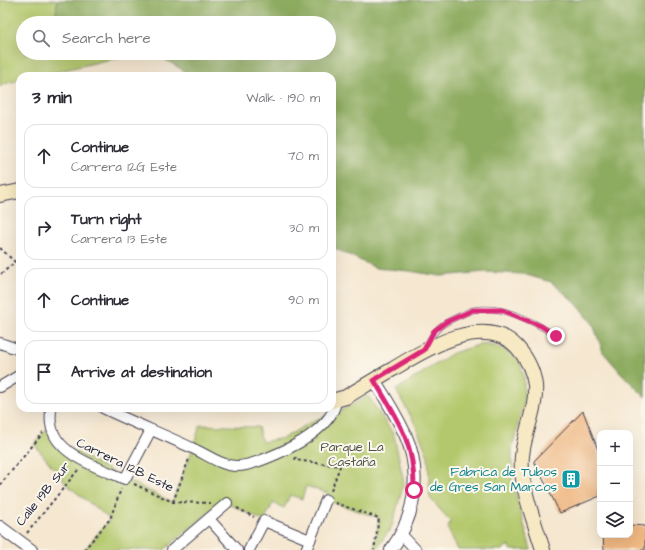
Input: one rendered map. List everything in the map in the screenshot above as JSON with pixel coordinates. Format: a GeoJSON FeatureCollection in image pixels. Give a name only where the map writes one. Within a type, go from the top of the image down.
{"type":"FeatureCollection","features":[{"type":"Feature","properties":{"kind":"main road"},"geometry":{"type":"LineString","coordinates":[[0,195],[16,192]]}},
{"type":"Feature","properties":{"kind":"main road"},"geometry":{"type":"LineString","coordinates":[[336,400],[346,397],[424,350],[455,337],[470,334],[492,334],[512,342],[528,362],[533,374],[535,386],[535,400],[524,439],[522,467],[525,489],[543,550]]}},
{"type":"Feature","properties":{"kind":"street"},"geometry":{"type":"LineString","coordinates":[[0,343],[16,349]]}},
{"type":"Feature","properties":{"kind":"street"},"geometry":{"type":"LineString","coordinates":[[0,387],[16,377]]}},
{"type":"Feature","properties":{"kind":"street"},"geometry":{"type":"LineString","coordinates":[[374,380],[404,434],[412,457],[414,478],[413,501],[410,513],[401,534],[391,550]]}},
{"type":"Feature","properties":{"kind":"street","name":"Carrera 12B Este"},"geometry":{"type":"LineString","coordinates":[[51,412],[51,424],[56,437],[69,453],[125,479]]}},
{"type":"Feature","properties":{"kind":"street"},"geometry":{"type":"LineString","coordinates":[[112,412],[193,448],[222,463],[241,466],[253,463],[297,444],[311,435],[331,412]]}},
{"type":"Feature","properties":{"kind":"street"},"geometry":{"type":"LineString","coordinates":[[125,479],[151,430]]}},
{"type":"Feature","properties":{"kind":"street"},"geometry":{"type":"LineString","coordinates":[[306,550],[326,500]]}},
{"type":"Feature","properties":{"kind":"street"},"geometry":{"type":"LineString","coordinates":[[172,550],[226,503]]}},
{"type":"Feature","properties":{"kind":"street"},"geometry":{"type":"LineString","coordinates":[[209,519],[237,550]]}},
{"type":"Feature","properties":{"kind":"street"},"geometry":{"type":"LineString","coordinates":[[249,550],[264,521],[310,540]]}},
{"type":"Feature","properties":{"kind":"street"},"geometry":{"type":"LineString","coordinates":[[0,527],[31,550]]}},
{"type":"Feature","properties":{"kind":"street"},"geometry":{"type":"LineString","coordinates":[[401,534],[416,550]]}},
{"type":"Feature","properties":{"kind":"lane"},"geometry":{"type":"LineString","coordinates":[[424,350],[434,331],[446,322],[473,310],[502,310],[541,326],[556,336]]}},
{"type":"Feature","properties":{"kind":"path"},"geometry":{"type":"LineString","coordinates":[[0,248],[15,262],[0,275]]}},
{"type":"Feature","properties":{"kind":"path"},"geometry":{"type":"LineString","coordinates":[[0,485],[51,424]]}},
{"type":"Feature","properties":{"kind":"path"},"geometry":{"type":"LineString","coordinates":[[297,444],[295,460],[340,466],[330,494],[326,500],[379,518],[374,550]]}},
{"type":"Feature","properties":{"kind":"path"},"geometry":{"type":"LineString","coordinates":[[173,502],[193,448]]}},
{"type":"Feature","properties":{"kind":"path","name":"Calle 19B Sur"},"geometry":{"type":"LineString","coordinates":[[20,542],[86,461]]}},
{"type":"Feature","properties":{"kind":"path"},"geometry":{"type":"LineString","coordinates":[[84,550],[110,519],[125,479]]}},
{"type":"Feature","properties":{"kind":"path","name":"Carrera 12B Este"},"geometry":{"type":"LineString","coordinates":[[125,479],[173,502],[226,503],[264,521]]}},
{"type":"Feature","properties":{"kind":"green space"},"geometry":{"type":"Polygon","coordinates":[[[0,0],[57,0],[56,16],[16,16],[16,60],[107,60],[55,72],[16,72],[16,81],[4,84],[0,87],[0,0]]]}},
{"type":"Feature","properties":{"kind":"green space"},"geometry":{"type":"Polygon","coordinates":[[[57,0],[645,0],[645,397],[603,352],[593,324],[575,302],[551,282],[523,274],[485,272],[441,276],[376,268],[336,249],[336,72],[186,72],[166,60],[336,60],[336,16],[56,16],[57,0]]]}},
{"type":"Feature","properties":{"kind":"green space"},"geometry":{"type":"Polygon","coordinates":[[[482,344],[502,348],[519,360],[524,377],[524,404],[512,447],[512,481],[531,550],[511,550],[508,545],[502,550],[458,550],[448,529],[450,521],[430,498],[428,456],[415,424],[396,390],[453,353],[482,344]]]}},
{"type":"Feature","properties":{"kind":"green space","name":"Parque La Castaña"},"geometry":{"type":"Polygon","coordinates":[[[368,396],[394,435],[404,483],[392,526],[376,550],[374,550],[379,518],[326,500],[330,494],[306,486],[302,499],[290,495],[284,508],[273,503],[264,521],[227,503],[220,503],[164,550],[84,550],[110,519],[67,485],[34,444],[51,424],[60,443],[125,479],[172,502],[193,448],[200,425],[258,427],[262,442],[284,438],[314,420],[335,414],[368,396]]]}},
{"type":"Feature","properties":{"kind":"building","name":"Fabrica de Tubos de Gres San Marcos"},"geometry":{"type":"Polygon","coordinates":[[[583,411],[597,447],[597,497],[560,513],[534,461],[583,411]]]}},
{"type":"Feature","properties":{"kind":"building"},"geometry":{"type":"Polygon","coordinates":[[[633,525],[645,526],[645,550],[604,550],[603,538],[633,538],[633,525]]]}},
{"type":"Feature","properties":{"kind":"place","name":"Fabrica de Tubos de Gres San Marcos"},"geometry":{"type":"Point","coordinates":[571,479]}},
{"type":"Feature","properties":{"kind":"route"},"geometry":{"type":"LineString","coordinates":[[414,490],[414,468],[409,446],[398,420],[374,380],[424,350],[434,331],[446,322],[473,310],[502,310],[541,326],[556,336]]}}]}
